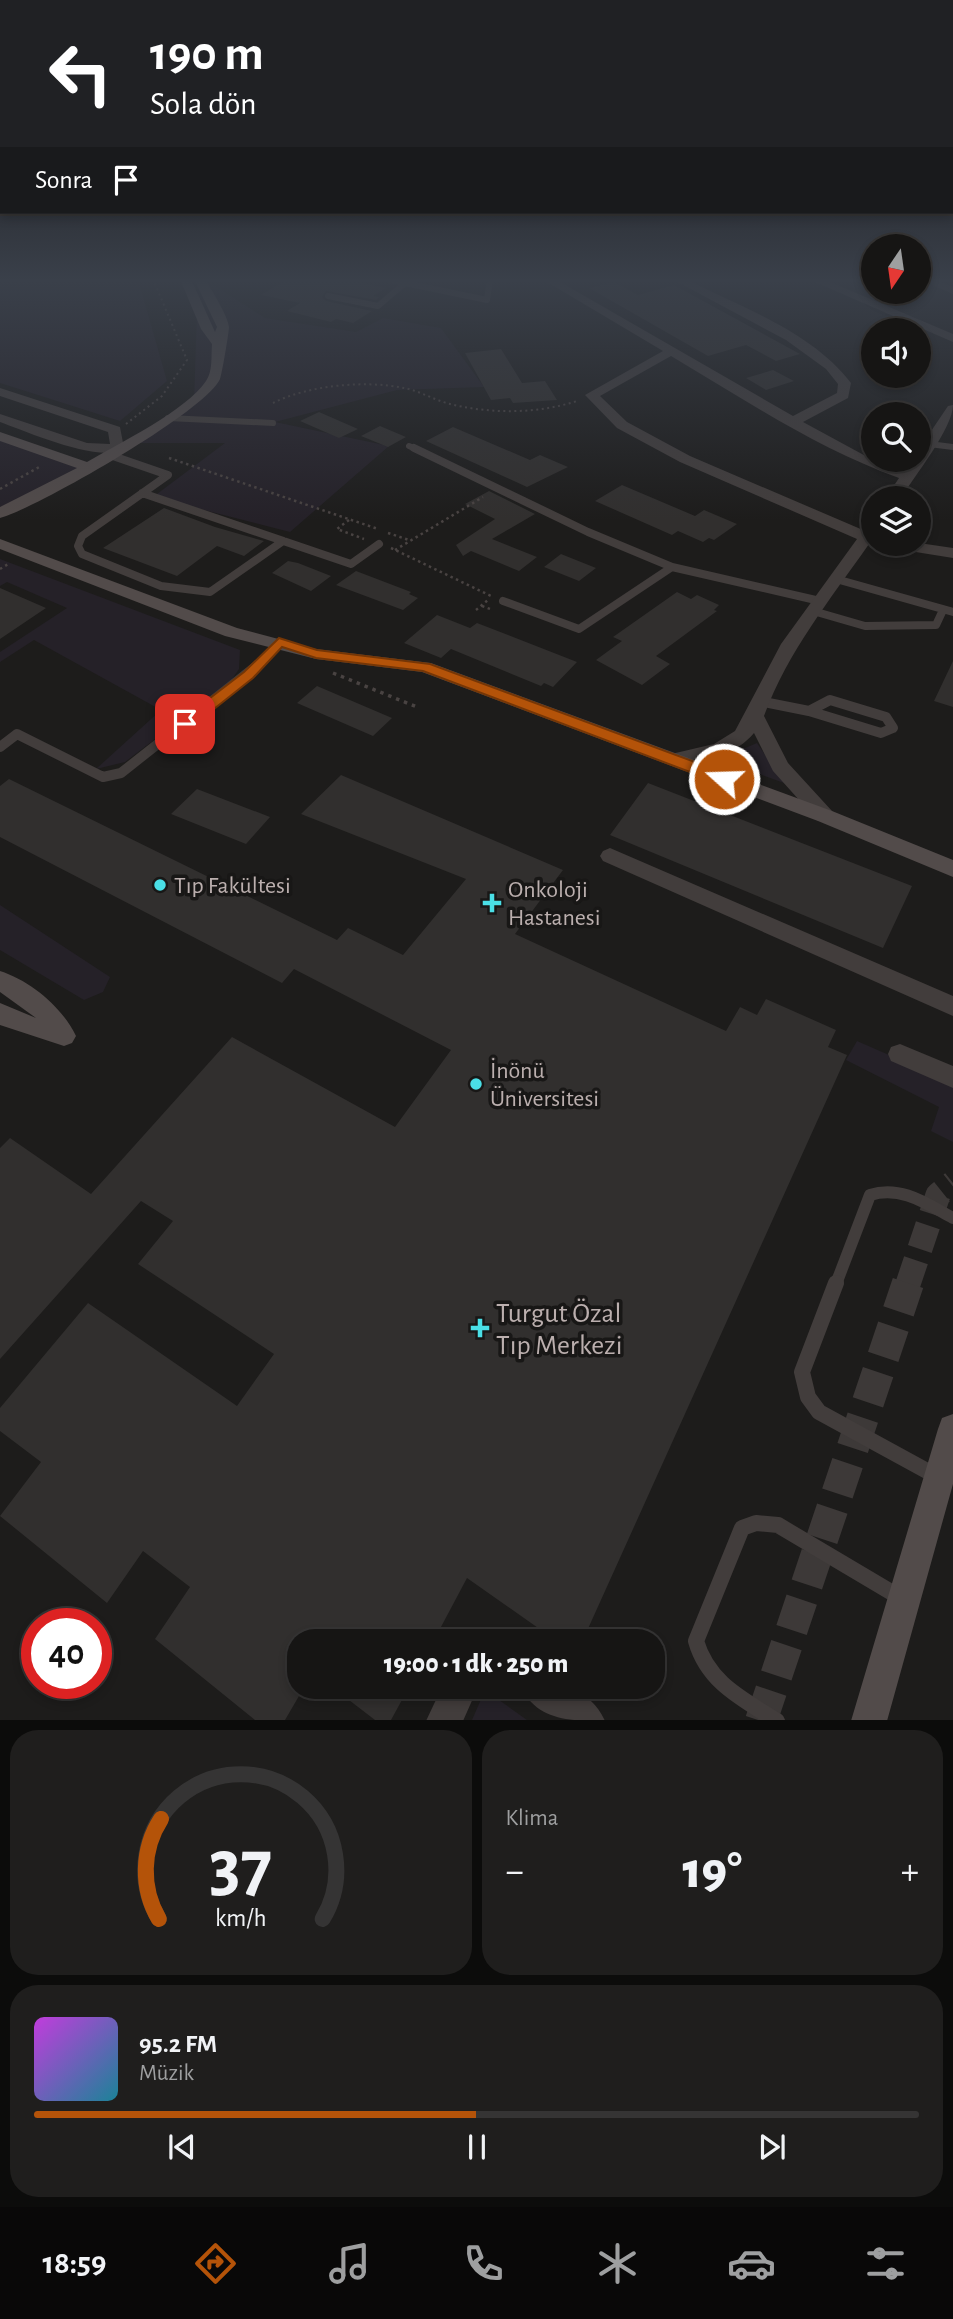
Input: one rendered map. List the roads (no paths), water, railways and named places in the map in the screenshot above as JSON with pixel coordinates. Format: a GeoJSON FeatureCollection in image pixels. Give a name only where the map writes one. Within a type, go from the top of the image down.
{"type":"FeatureCollection","features":[{"type":"Feature","properties":{"kind":"street"},"geometry":{"type":"LineString","coordinates":[[0,513],[194,402],[212,382],[217,369],[217,359]]}},
{"type":"Feature","properties":{"kind":"street"},"geometry":{"type":"LineString","coordinates":[[657,359],[592,395],[622,425],[685,459],[861,531]]}},
{"type":"Feature","properties":{"kind":"street"},"geometry":{"type":"LineString","coordinates":[[683,359],[871,463],[908,476]]}},
{"type":"Feature","properties":{"kind":"street"},"geometry":{"type":"LineString","coordinates":[[793,422],[843,395],[845,383],[822,359]]}},
{"type":"Feature","properties":{"kind":"street"},"geometry":{"type":"LineString","coordinates":[[0,392],[115,430],[112,451]]}},
{"type":"Feature","properties":{"kind":"street"},"geometry":{"type":"LineString","coordinates":[[931,441],[953,409]]}},
{"type":"Feature","properties":{"kind":"street"},"geometry":{"type":"LineString","coordinates":[[0,418],[85,447],[112,451]]}},
{"type":"Feature","properties":{"kind":"street"},"geometry":{"type":"LineString","coordinates":[[0,436],[86,466]]}},
{"type":"Feature","properties":{"kind":"street"},"geometry":{"type":"LineString","coordinates":[[901,486],[910,472]]}},
{"type":"Feature","properties":{"kind":"street"},"geometry":{"type":"LineString","coordinates":[[0,544],[231,632],[279,642],[316,654],[425,667],[825,816],[953,869]]}},
{"type":"Feature","properties":{"kind":"street"},"geometry":{"type":"LineString","coordinates":[[674,760],[727,746],[737,740],[757,709],[783,654],[861,547]]}},
{"type":"Feature","properties":{"kind":"street"},"geometry":{"type":"LineString","coordinates":[[931,549],[953,553]]}},
{"type":"Feature","properties":{"kind":"street"},"geometry":{"type":"LineString","coordinates":[[757,709],[780,766],[825,816]]}},
{"type":"Feature","properties":{"kind":"street"},"geometry":{"type":"LineString","coordinates":[[610,856],[953,1006]]}},
{"type":"Feature","properties":{"kind":"street"},"geometry":{"type":"LineString","coordinates":[[0,980],[38,1004],[64,1036],[17,1023],[0,1013]]}},
{"type":"Feature","properties":{"kind":"street"},"geometry":{"type":"LineString","coordinates":[[900,1054],[953,1077]]}},
{"type":"Feature","properties":{"kind":"street"},"geometry":{"type":"LineString","coordinates":[[869,1720],[953,1429]]}},
{"type":"Feature","properties":{"kind":"street"},"geometry":{"type":"LineString","coordinates":[[444,1720],[454,1699]]}},
{"type":"Feature","properties":{"kind":"street"},"geometry":{"type":"LineString","coordinates":[[556,1699],[587,1720]]}},
{"type":"Feature","properties":{"kind":"lane"},"geometry":{"type":"LineString","coordinates":[[168,418],[273,423]]}},
{"type":"Feature","properties":{"kind":"lane"},"geometry":{"type":"LineString","coordinates":[[931,444],[953,447]]}},
{"type":"Feature","properties":{"kind":"lane"},"geometry":{"type":"LineString","coordinates":[[409,446],[497,489],[672,567],[817,606],[865,626],[936,625],[948,611],[836,579]]}},
{"type":"Feature","properties":{"kind":"lane"},"geometry":{"type":"LineString","coordinates":[[112,451],[168,475],[82,536],[78,545],[82,554],[174,590],[210,593],[283,541]]}},
{"type":"Feature","properties":{"kind":"lane"},"geometry":{"type":"LineString","coordinates":[[142,493],[351,564],[379,544]]}},
{"type":"Feature","properties":{"kind":"lane"},"geometry":{"type":"LineString","coordinates":[[503,601],[579,629],[672,567]]}},
{"type":"Feature","properties":{"kind":"lane"},"geometry":{"type":"LineString","coordinates":[[0,747],[17,734],[103,777],[121,773],[249,675],[279,642]]}},
{"type":"Feature","properties":{"kind":"lane"},"geometry":{"type":"LineString","coordinates":[[757,709],[809,711],[881,733],[893,728],[886,718],[830,700],[809,711]]}},
{"type":"Feature","properties":{"kind":"lane"},"geometry":{"type":"LineString","coordinates":[[939,1477],[819,1412],[808,1397],[802,1372],[870,1195],[883,1191],[899,1192],[953,1218]]}},
{"type":"Feature","properties":{"kind":"lane"},"geometry":{"type":"LineString","coordinates":[[777,1720],[715,1681],[696,1641],[742,1528],[756,1523],[778,1525],[904,1599]]}},
{"type":"Feature","properties":{"kind":"tunnel"},"geometry":{"type":"LineString","coordinates":[[908,1284],[938,1195],[953,1183]]}},
{"type":"Feature","properties":{"kind":"tunnel"},"geometry":{"type":"LineString","coordinates":[[761,1720],[908,1283]]}},
{"type":"Feature","properties":{"kind":"place","name":"Tıp Fakültesi"},"geometry":{"type":"Point","coordinates":[160,885]}},
{"type":"Feature","properties":{"kind":"place","name":"Onkoloji Hastanesi"},"geometry":{"type":"Point","coordinates":[492,903]}},
{"type":"Feature","properties":{"kind":"place","name":"İnönü Üniversitesi"},"geometry":{"type":"Point","coordinates":[476,1084]}},
{"type":"Feature","properties":{"kind":"place","name":"Turgut Özal Tıp Merkezi"},"geometry":{"type":"Point","coordinates":[480,1328]}}]}
